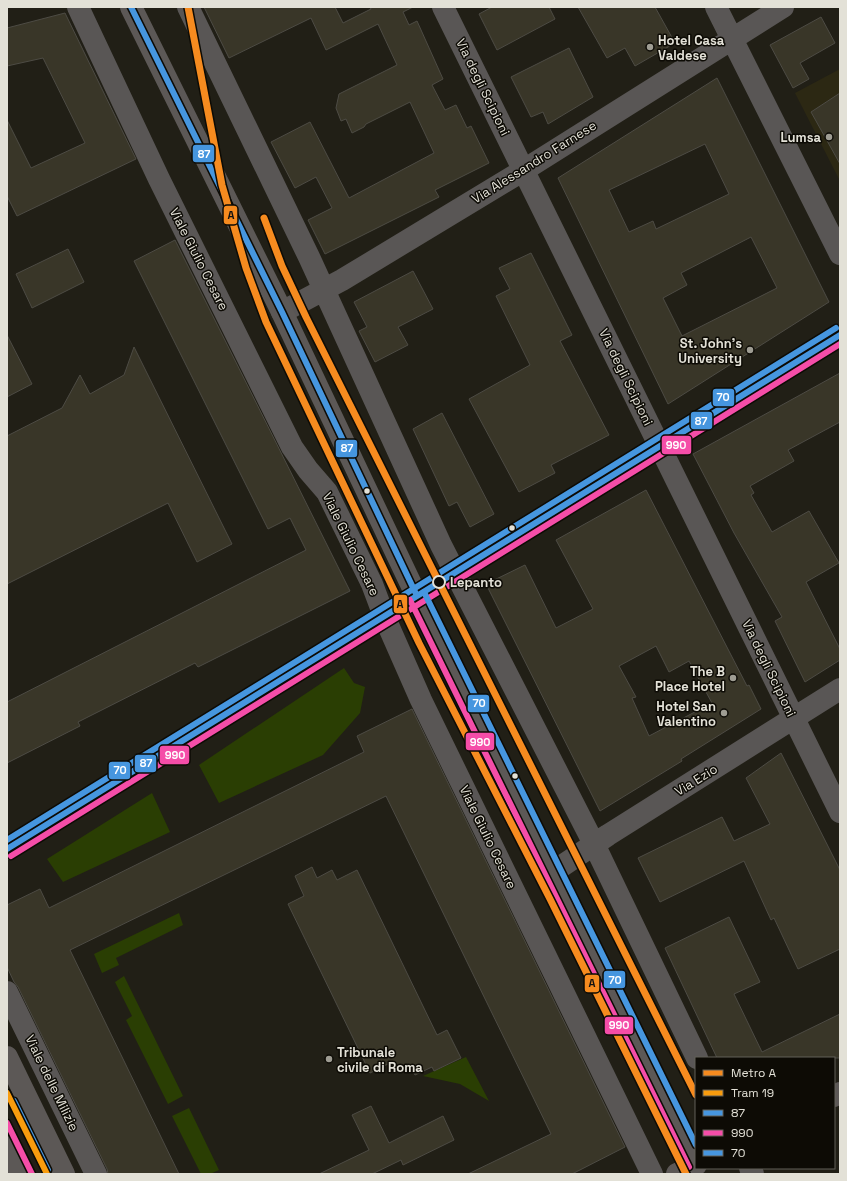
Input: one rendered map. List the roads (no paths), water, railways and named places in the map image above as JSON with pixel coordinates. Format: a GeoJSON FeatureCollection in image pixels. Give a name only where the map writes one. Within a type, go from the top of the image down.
{"type":"FeatureCollection","features":[{"type":"Feature","properties":{"kind":"street","name":"Viale Giulio Cesare"},"geometry":{"type":"LineString","coordinates":[[78,7],[159,179],[224,307],[292,447],[308,470],[327,492],[372,584],[384,616],[421,700],[652,1174]]}},
{"type":"Feature","properties":{"kind":"street"},"geometry":{"type":"LineString","coordinates":[[131,7],[282,312],[417,596],[695,1162]]}},
{"type":"Feature","properties":{"kind":"street"},"geometry":{"type":"LineString","coordinates":[[188,7],[324,290],[455,573],[594,844],[697,1057]]}},
{"type":"Feature","properties":{"kind":"street","name":"Via degli Scipioni"},"geometry":{"type":"LineString","coordinates":[[443,7],[840,812]]}},
{"type":"Feature","properties":{"kind":"street"},"geometry":{"type":"LineString","coordinates":[[716,7],[840,254]]}},
{"type":"Feature","properties":{"kind":"street","name":"Via Alessandro Farnese"},"geometry":{"type":"LineString","coordinates":[[282,312],[324,290],[524,170],[783,7]]}},
{"type":"Feature","properties":{"kind":"street"},"geometry":{"type":"LineString","coordinates":[[7,848],[840,335]]}},
{"type":"Feature","properties":{"kind":"street","name":"Via Ezio"},"geometry":{"type":"LineString","coordinates":[[553,872],[594,844],[840,689]]}},
{"type":"Feature","properties":{"kind":"street","name":"Viale delle Milizie"},"geometry":{"type":"LineString","coordinates":[[7,992],[96,1174]]}},
{"type":"Feature","properties":{"kind":"street"},"geometry":{"type":"LineString","coordinates":[[7,1057],[64,1174]]}},
{"type":"Feature","properties":{"kind":"street"},"geometry":{"type":"LineString","coordinates":[[677,1174],[695,1165]]}},
{"type":"Feature","properties":{"kind":"metro line","name":"A"},"geometry":{"type":"LineString","coordinates":[[188,7],[222,185],[246,268],[266,322],[419,643],[550,899],[686,1174]]}},
{"type":"Feature","properties":{"kind":"metro line","name":"A"},"geometry":{"type":"LineString","coordinates":[[264,218],[282,266],[306,317],[695,1093]]}},
{"type":"Feature","properties":{"kind":"tram line","name":"19"},"geometry":{"type":"LineString","coordinates":[[7,1093],[47,1174]]}},
{"type":"Feature","properties":{"kind":"place","name":"Hotel Casa Valdese"},"geometry":{"type":"Point","coordinates":[650,47]}},
{"type":"Feature","properties":{"kind":"place","name":"Lumsa"},"geometry":{"type":"Point","coordinates":[829,137]}},
{"type":"Feature","properties":{"kind":"place","name":"St. John's University"},"geometry":{"type":"Point","coordinates":[750,350]}},
{"type":"Feature","properties":{"kind":"place","name":"Lepanto"},"geometry":{"type":"Point","coordinates":[439,582]}},
{"type":"Feature","properties":{"kind":"place","name":"The B Place Hotel"},"geometry":{"type":"Point","coordinates":[733,678]}},
{"type":"Feature","properties":{"kind":"place","name":"Hotel San Valentino"},"geometry":{"type":"Point","coordinates":[724,713]}},
{"type":"Feature","properties":{"kind":"place","name":"Tribunale civile di Roma"},"geometry":{"type":"Point","coordinates":[329,1059]}}]}
